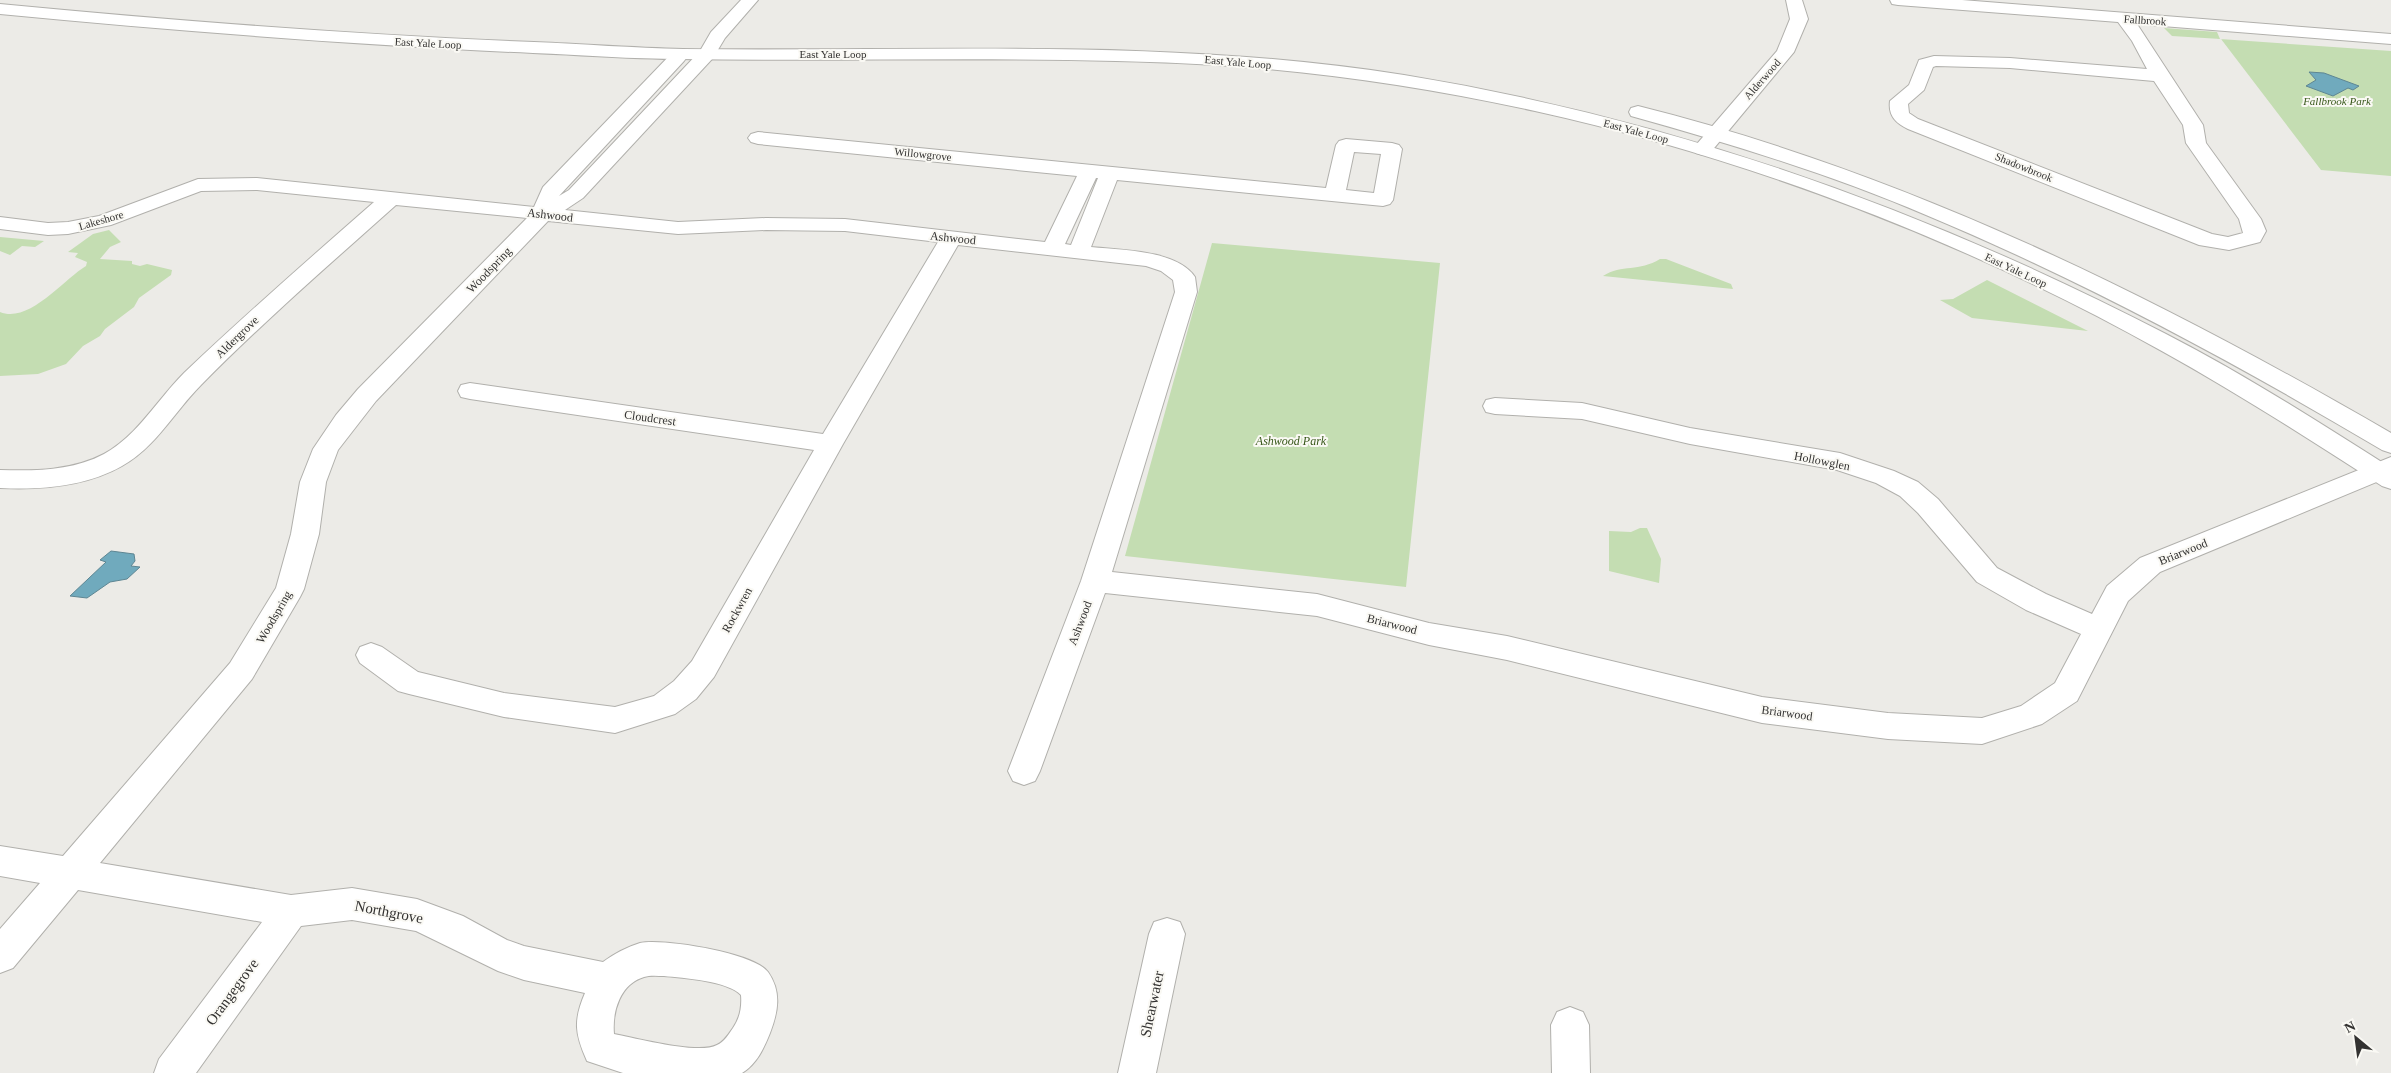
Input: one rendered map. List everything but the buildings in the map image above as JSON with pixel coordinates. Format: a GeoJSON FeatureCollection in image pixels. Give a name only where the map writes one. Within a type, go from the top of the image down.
{"type":"FeatureCollection","features":[{"type":"Feature","properties":{"kind":"street"},"geometry":{"type":"LineString","coordinates":[[0,3],[6,0]]}},
{"type":"Feature","properties":{"kind":"street","name":"Woodspring"},"geometry":{"type":"LineString","coordinates":[[0,956],[227,689],[264,634],[290,589],[305,534],[313,482],[326,449],[345,421],[367,395],[542,215],[576,194],[707,54],[717,36],[750,0]]}},
{"type":"Feature","properties":{"kind":"street","name":"Alderwood"},"geometry":{"type":"LineString","coordinates":[[1709,141],[1785,52],[1799,19],[1794,0]]}},
{"type":"Feature","properties":{"kind":"street","name":"Fallbrook"},"geometry":{"type":"LineString","coordinates":[[1898,0],[2039,6],[2123,18],[2391,39]]}},
{"type":"Feature","properties":{"kind":"street","name":"East Yale Loop"},"geometry":{"type":"LineString","coordinates":[[139,5],[297,19],[590,34]]}},
{"type":"Feature","properties":{"kind":"street","name":"East Yale Loop"},"geometry":{"type":"LineString","coordinates":[[0,9],[266,33],[681,54],[1137,57],[1220,60],[1305,68],[1408,82],[1518,102],[1709,141],[1841,174],[1945,214],[2070,269],[2167,317],[2267,370],[2391,444]]}},
{"type":"Feature","properties":{"kind":"street","name":"Shadowbrook"},"geometry":{"type":"LineString","coordinates":[[2123,18],[2140,40],[2160,76],[2193,125],[2196,143],[2250,219],[2255,232],[2252,237],[2229,244],[2207,240],[1915,125],[1901,118],[1897,110],[1899,101],[1909,96],[1920,85],[1925,64],[1939,60],[2010,63],[2160,76]]}},
{"type":"Feature","properties":{"kind":"street"},"geometry":{"type":"LineString","coordinates":[[697,35],[740,36]]}},
{"type":"Feature","properties":{"kind":"street","name":"Woodspring"},"geometry":{"type":"LineString","coordinates":[[542,215],[550,192],[681,54],[717,36]]}},
{"type":"Feature","properties":{"kind":"street","name":"East Yale Loop"},"geometry":{"type":"LineString","coordinates":[[862,38],[1084,40],[1205,44],[1289,50],[1472,75],[1578,97],[1709,141],[1896,217],[2001,263],[2098,309],[2200,362],[2387,472]]}},
{"type":"Feature","properties":{"kind":"street","name":"Willowgrove"},"geometry":{"type":"LineString","coordinates":[[758,138],[1335,196]]}},
{"type":"Feature","properties":{"kind":"street"},"geometry":{"type":"LineString","coordinates":[[1052,249],[1089,171]]}},
{"type":"Feature","properties":{"kind":"street"},"geometry":{"type":"LineString","coordinates":[[1079,252],[1110,173]]}},
{"type":"Feature","properties":{"kind":"street","name":"Ashwood"},"geometry":{"type":"LineString","coordinates":[[198,185],[257,184],[678,228],[766,224],[845,225],[1147,260],[1169,266],[1184,276],[1186,292],[1095,581],[1024,771]]}},
{"type":"Feature","properties":{"kind":"street","name":"Lakeshore"},"geometry":{"type":"LineString","coordinates":[[0,223],[48,229],[87,225],[198,185]]}},
{"type":"Feature","properties":{"kind":"street","name":"Aldergrove"},"geometry":{"type":"LineString","coordinates":[[0,479],[30,481],[56,479],[85,472],[111,461],[143,439],[189,383],[279,297],[390,199]]}},
{"type":"Feature","properties":{"kind":"street","name":"Rockwren"},"geometry":{"type":"LineString","coordinates":[[371,655],[409,682],[504,704],[615,720],[664,705],[685,690],[703,669],[830,444],[950,238]]}},
{"type":"Feature","properties":{"kind":"street","name":"Cloudcrest"},"geometry":{"type":"LineString","coordinates":[[470,391],[830,444]]}},
{"type":"Feature","properties":{"kind":"street","name":"Hollowglen"},"geometry":{"type":"LineString","coordinates":[[1495,406],[1582,411],[1690,436],[1840,462],[1885,476],[1909,490],[1928,506],[1987,575],[2036,602],[2098,629]]}},
{"type":"Feature","properties":{"kind":"street","name":"Briarwood"},"geometry":{"type":"LineString","coordinates":[[1095,581],[1317,606],[1429,634],[1507,648],[1762,710],[1888,726],[1982,731],[2031,715],[2066,692],[2117,594],[2150,565],[2387,472]]}},
{"type":"Feature","properties":{"kind":"street","name":"Northgrove"},"geometry":{"type":"LineString","coordinates":[[0,860],[291,911],[352,904],[416,915],[450,928],[498,954],[524,962],[609,981]]}},
{"type":"Feature","properties":{"kind":"street","name":"Orangegrove"},"geometry":{"type":"LineString","coordinates":[[173,1073],[291,911]]}},
{"type":"Feature","properties":{"kind":"street","name":"Shearwater"},"geometry":{"type":"LineString","coordinates":[[1137,1073],[1167,934]]}},
{"type":"Feature","properties":{"kind":"street"},"geometry":{"type":"LineString","coordinates":[[1570,1025],[1571,1073]]}},
{"type":"Feature","properties":{"kind":"green space"},"geometry":{"type":"Polygon","coordinates":[[[2164,28],[2217,32],[2220,39],[2172,36],[2164,28]]]}},
{"type":"Feature","properties":{"kind":"green space","name":"Fallbrook Park"},"geometry":{"type":"Polygon","coordinates":[[[2221,39],[2391,51],[2391,176],[2321,170],[2221,39]]]}},
{"type":"Feature","properties":{"kind":"green space"},"geometry":{"type":"Polygon","coordinates":[[[109,230],[121,242],[110,247],[100,259],[132,261],[132,264],[140,266],[147,264],[172,270],[171,275],[139,298],[134,307],[105,329],[100,336],[83,346],[66,364],[38,374],[0,376],[0,312],[11,314],[23,312],[46,298],[86,266],[87,262],[75,257],[78,253],[68,252],[93,234],[109,230]]]}},
{"type":"Feature","properties":{"kind":"green space"},"geometry":{"type":"Polygon","coordinates":[[[0,237],[44,241],[35,247],[22,246],[10,255],[0,251],[0,237]]]}},
{"type":"Feature","properties":{"kind":"green space","name":"Ashwood Park"},"geometry":{"type":"Polygon","coordinates":[[[1212,243],[1440,263],[1406,587],[1125,556],[1212,243]]]}},
{"type":"Feature","properties":{"kind":"green space"},"geometry":{"type":"Polygon","coordinates":[[[1660,259],[1666,259],[1731,284],[1733,289],[1603,276],[1610,272],[1645,265],[1660,259]]]}},
{"type":"Feature","properties":{"kind":"green space"},"geometry":{"type":"Polygon","coordinates":[[[1987,280],[2088,331],[1972,318],[1940,300],[1953,299],[1987,280]]]}},
{"type":"Feature","properties":{"kind":"green space"},"geometry":{"type":"Polygon","coordinates":[[[1640,528],[1647,528],[1661,559],[1659,583],[1609,571],[1609,531],[1631,532],[1640,528]]]}},
{"type":"Feature","properties":{"kind":"water"},"geometry":{"type":"Polygon","coordinates":[[[2309,72],[2324,73],[2359,86],[2353,90],[2348,88],[2333,96],[2306,86],[2316,80],[2309,72]]]}},
{"type":"Feature","properties":{"kind":"water"},"geometry":{"type":"Polygon","coordinates":[[[111,551],[134,554],[135,561],[131,566],[140,567],[127,579],[110,582],[87,598],[70,596],[106,562],[100,560],[111,551]]]}}]}
